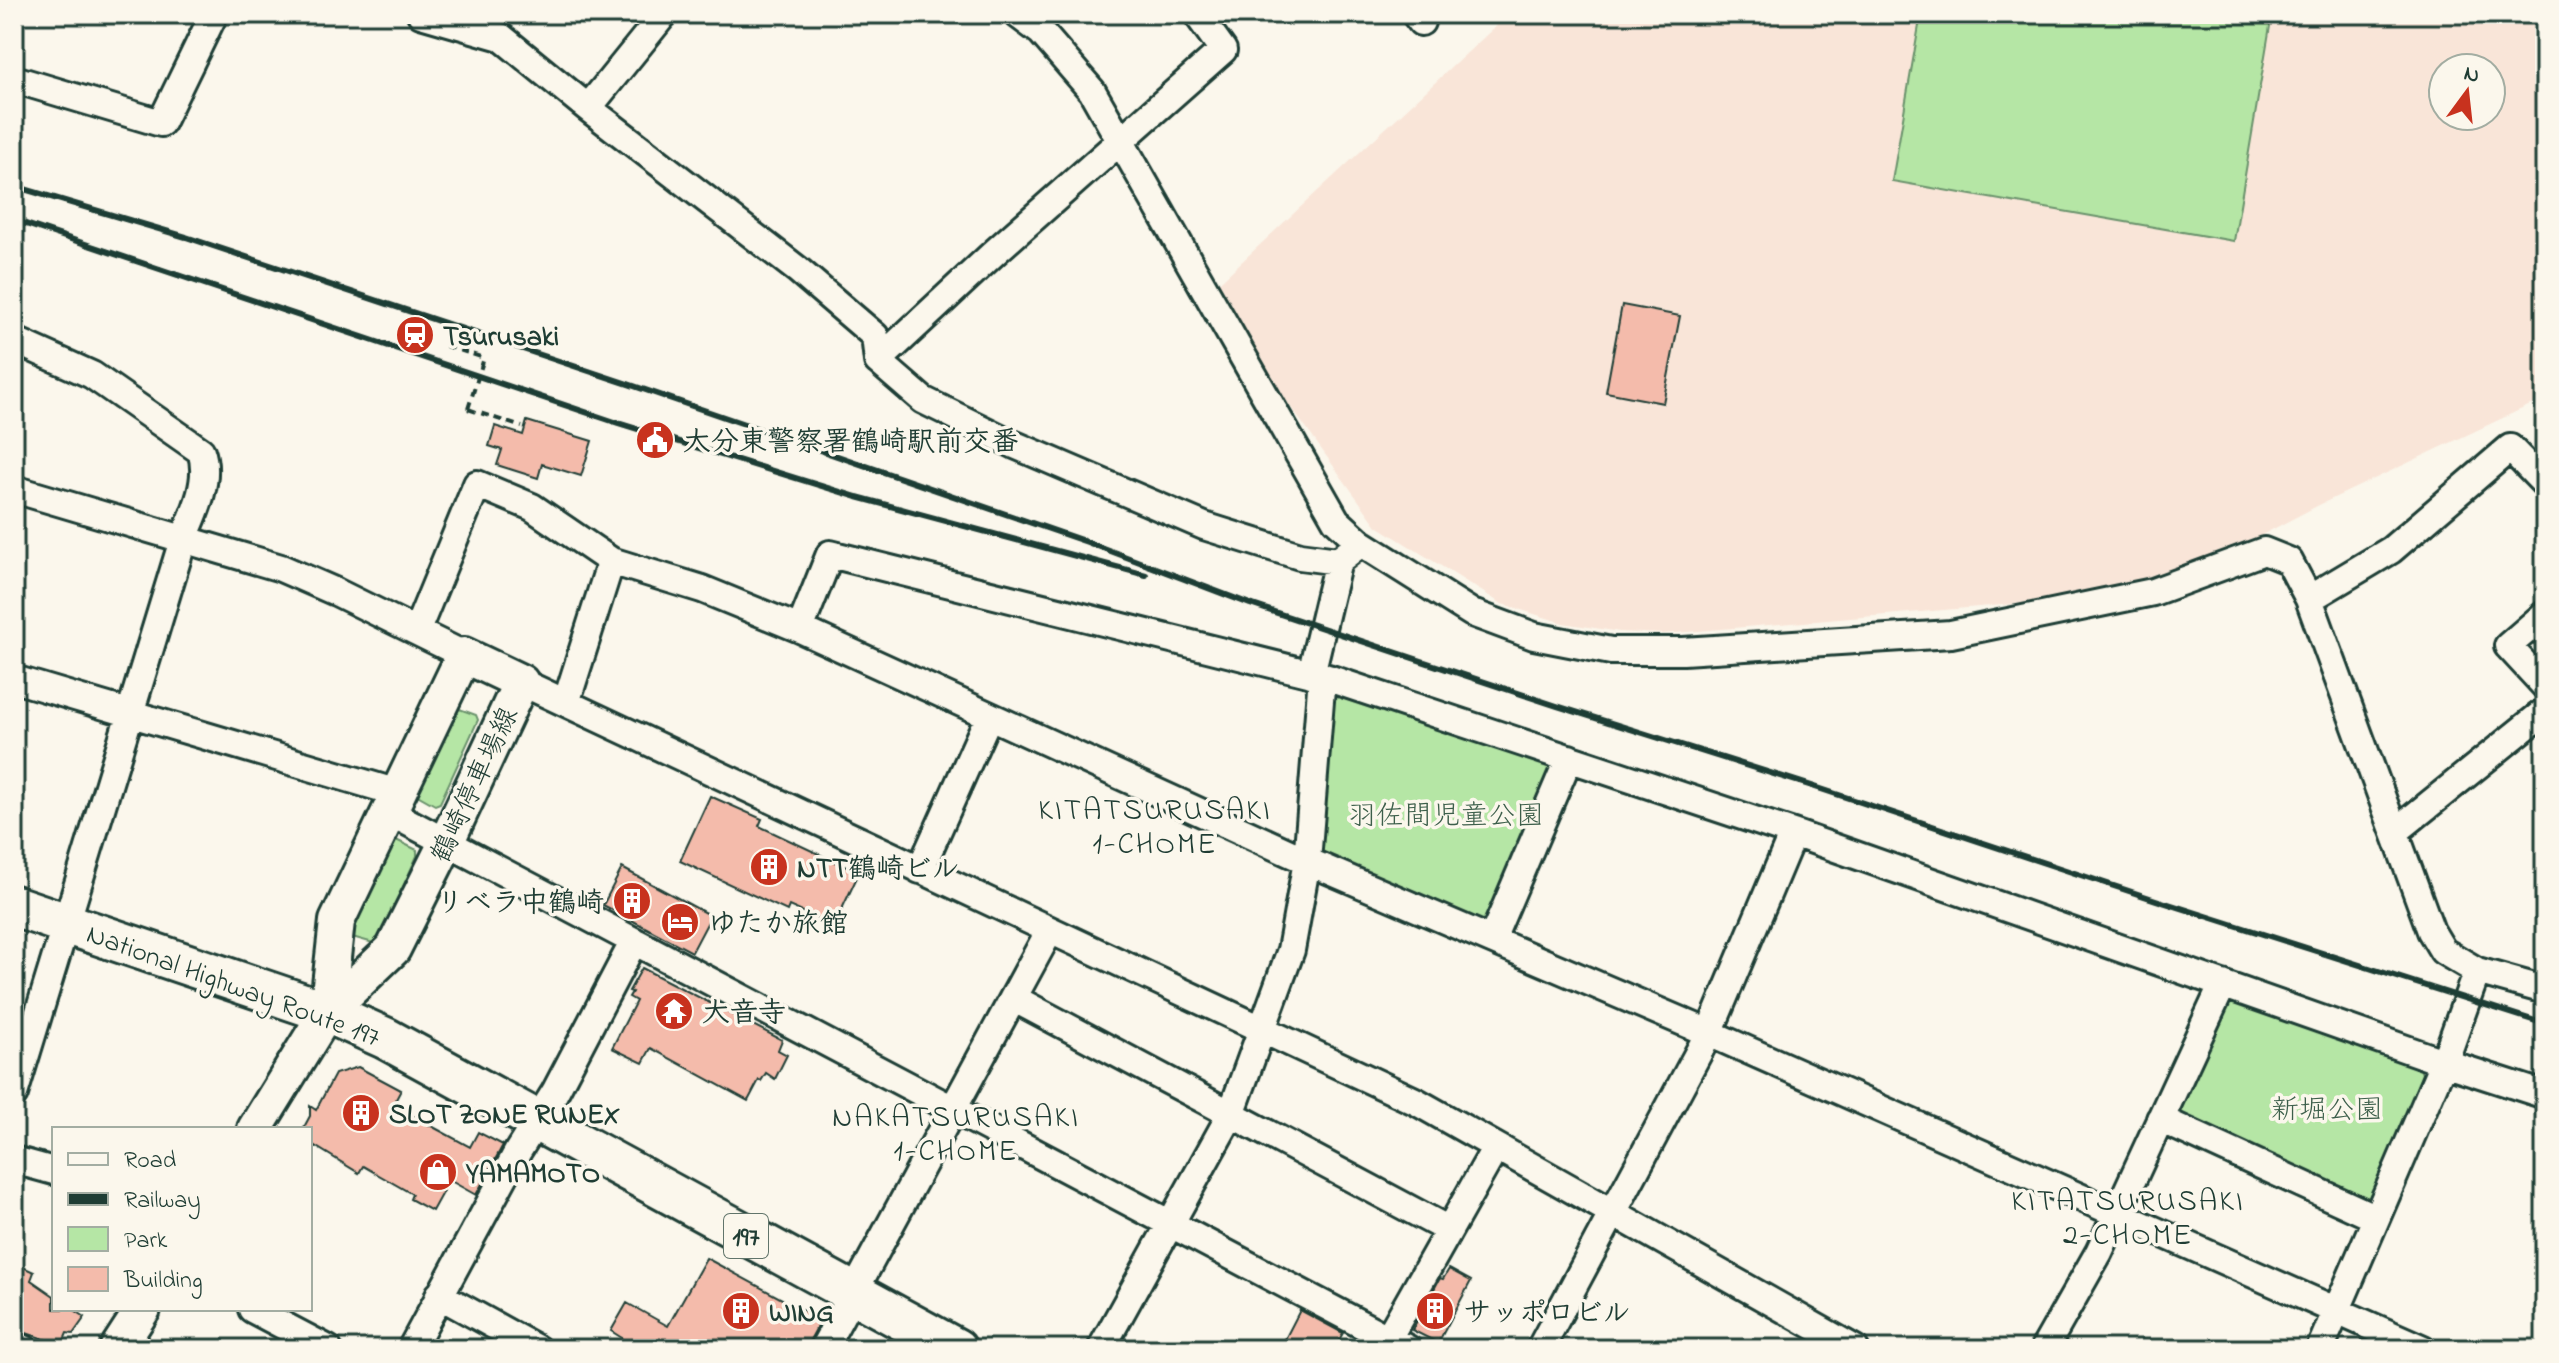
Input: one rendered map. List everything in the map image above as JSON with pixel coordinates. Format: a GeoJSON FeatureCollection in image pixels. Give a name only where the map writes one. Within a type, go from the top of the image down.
{"type":"FeatureCollection","features":[{"type":"Feature","properties":{"kind":"highway","name":"National Highway Route 197"},"geometry":{"type":"LineString","coordinates":[[14,906],[327,1012],[385,1038],[956,1349]]}},
{"type":"Feature","properties":{"kind":"main road","name":"鶴崎停車場線"},"geometry":{"type":"LineString","coordinates":[[327,1012],[393,949],[521,682],[464,655]]}},
{"type":"Feature","properties":{"kind":"main road"},"geometry":{"type":"LineString","coordinates":[[256,1127],[327,1012],[337,921],[464,655]]}},
{"type":"Feature","properties":{"kind":"main road"},"geometry":{"type":"LineString","coordinates":[[117,1349],[142,1311]]}},
{"type":"Feature","properties":{"kind":"street"},"geometry":{"type":"LineString","coordinates":[[14,79],[161,123],[214,14]]}},
{"type":"Feature","properties":{"kind":"street"},"geometry":{"type":"LineString","coordinates":[[421,14],[501,37],[798,270],[875,336],[878,361],[923,400],[1015,445],[1204,526],[1300,556],[1338,561]]}},
{"type":"Feature","properties":{"kind":"street"},"geometry":{"type":"LineString","coordinates":[[588,108],[664,14]]}},
{"type":"Feature","properties":{"kind":"street"},"geometry":{"type":"LineString","coordinates":[[1017,14],[1041,32],[1092,91],[1336,520],[1361,543],[1472,613],[1534,636],[1611,651],[1683,651],[1951,634],[2153,592],[2264,551],[2289,561],[2309,599],[2431,931],[2443,951],[2477,971],[2545,990]]}},
{"type":"Feature","properties":{"kind":"street"},"geometry":{"type":"LineString","coordinates":[[878,361],[1223,50],[1197,14]]}},
{"type":"Feature","properties":{"kind":"street"},"geometry":{"type":"LineString","coordinates":[[14,340],[92,375],[201,451],[206,466],[194,515],[183,540],[14,1094]]}},
{"type":"Feature","properties":{"kind":"street"},"geometry":{"type":"LineString","coordinates":[[2309,599],[2391,550],[2510,448],[2545,484]]}},
{"type":"Feature","properties":{"kind":"street"},"geometry":{"type":"LineString","coordinates":[[417,630],[477,484],[532,507],[611,561],[702,589],[800,629],[1307,861],[1709,1033],[2423,1349]]}},
{"type":"Feature","properties":{"kind":"street"},"geometry":{"type":"LineString","coordinates":[[14,489],[281,568],[464,655]]}},
{"type":"Feature","properties":{"kind":"street"},"geometry":{"type":"LineString","coordinates":[[1101,1349],[1231,1114],[1291,950],[1307,861],[1316,675],[1338,561],[1361,543]]}},
{"type":"Feature","properties":{"kind":"street"},"geometry":{"type":"LineString","coordinates":[[800,629],[830,554],[1316,675],[1793,833],[2223,984],[2438,1071],[2545,1095]]}},
{"type":"Feature","properties":{"kind":"street"},"geometry":{"type":"LineString","coordinates":[[566,703],[611,561]]}},
{"type":"Feature","properties":{"kind":"street"},"geometry":{"type":"LineString","coordinates":[[2545,614],[2508,646],[2545,686]]}},
{"type":"Feature","properties":{"kind":"street"},"geometry":{"type":"LineString","coordinates":[[14,679],[130,714],[394,802],[446,843],[1170,1224],[1393,1345],[1449,1230],[1496,1147]]}},
{"type":"Feature","properties":{"kind":"street"},"geometry":{"type":"LineString","coordinates":[[521,682],[1417,1102],[1855,1349]]}},
{"type":"Feature","properties":{"kind":"street"},"geometry":{"type":"LineString","coordinates":[[2395,832],[2545,711]]}},
{"type":"Feature","properties":{"kind":"street"},"geometry":{"type":"LineString","coordinates":[[920,870],[989,716]]}},
{"type":"Feature","properties":{"kind":"street"},"geometry":{"type":"LineString","coordinates":[[1492,939],[1569,758]]}},
{"type":"Feature","properties":{"kind":"street"},"geometry":{"type":"LineString","coordinates":[[1540,1349],[1709,1033],[1793,833]]}},
{"type":"Feature","properties":{"kind":"street"},"geometry":{"type":"LineString","coordinates":[[823,1349],[1050,930]]}},
{"type":"Feature","properties":{"kind":"street"},"geometry":{"type":"LineString","coordinates":[[411,1349],[518,1151],[555,1092],[634,941]]}},
{"type":"Feature","properties":{"kind":"street"},"geometry":{"type":"LineString","coordinates":[[2320,1349],[2477,971]]}},
{"type":"Feature","properties":{"kind":"street"},"geometry":{"type":"LineString","coordinates":[[2044,1349],[2099,1252],[2223,984]]}},
{"type":"Feature","properties":{"kind":"street"},"geometry":{"type":"LineString","coordinates":[[1013,998],[1449,1230]]}},
{"type":"Feature","properties":{"kind":"street"},"geometry":{"type":"LineString","coordinates":[[2160,1119],[2376,1218]]}},
{"type":"Feature","properties":{"kind":"street"},"geometry":{"type":"LineString","coordinates":[[14,1160],[52,1170]]}},
{"type":"Feature","properties":{"kind":"street"},"geometry":{"type":"LineString","coordinates":[[439,1295],[537,1349]]}},
{"type":"Feature","properties":{"kind":"street"},"geometry":{"type":"LineString","coordinates":[[256,1311],[328,1349]]}},
{"type":"Feature","properties":{"kind":"street"},"geometry":{"type":"LineString","coordinates":[[14,1346],[24,1349]]}},
{"type":"Feature","properties":{"kind":"path"},"geometry":{"type":"LineString","coordinates":[[446,346],[484,358],[468,409],[522,427]]}},
{"type":"Feature","properties":{"kind":"shaded area"},"geometry":{"type":"Polygon","coordinates":[[[1509,14],[2545,14],[2545,398],[2319,505],[2153,592],[1663,634],[1620,632],[1563,623],[1502,604],[1377,526],[1208,293],[1509,14]]]}},
{"type":"Feature","properties":{"kind":"green space"},"geometry":{"type":"Polygon","coordinates":[[[1921,14],[2272,14],[2234,241],[1892,181],[1921,14]]]}},
{"type":"Feature","properties":{"kind":"green space","name":"羽佐間児童公園"},"geometry":{"type":"Polygon","coordinates":[[[1339,691],[1554,760],[1495,917],[1485,922],[1322,853],[1317,844],[1331,697],[1339,691]]]}},
{"type":"Feature","properties":{"kind":"green space"},"geometry":{"type":"Polygon","coordinates":[[[454,707],[476,715],[478,720],[440,803],[435,805],[414,793],[454,707]]]}},
{"type":"Feature","properties":{"kind":"green space"},"geometry":{"type":"Polygon","coordinates":[[[396,840],[417,850],[417,856],[377,944],[352,937],[351,928],[392,842],[396,840]]]}},
{"type":"Feature","properties":{"kind":"green space","name":"新堀公園"},"geometry":{"type":"Polygon","coordinates":[[[2234,997],[2419,1065],[2422,1074],[2373,1198],[2362,1203],[2179,1122],[2175,1111],[2225,1003],[2234,997]]]}},
{"type":"Feature","properties":{"kind":"building"},"geometry":{"type":"Polygon","coordinates":[[[1622,305],[1680,316],[1663,403],[1606,392],[1622,305]]]}},
{"type":"Feature","properties":{"kind":"building"},"geometry":{"type":"Polygon","coordinates":[[[527,421],[592,441],[581,476],[542,464],[538,478],[497,465],[502,450],[489,446],[495,426],[523,435],[527,421]]]}},
{"type":"Feature","properties":{"kind":"building","name":"NTT鶴崎ビル"},"geometry":{"type":"Polygon","coordinates":[[[710,796],[762,819],[759,826],[859,873],[834,926],[789,906],[787,911],[680,861],[710,796]]]}},
{"type":"Feature","properties":{"kind":"building"},"geometry":{"type":"Polygon","coordinates":[[[622,868],[711,916],[692,952],[603,905],[622,868]]]}},
{"type":"Feature","properties":{"kind":"building"},"geometry":{"type":"Polygon","coordinates":[[[642,968],[782,1040],[778,1050],[787,1055],[775,1079],[766,1073],[748,1101],[651,1048],[643,1063],[612,1048],[636,1001],[629,997],[632,992],[629,991],[642,968]]]}},
{"type":"Feature","properties":{"kind":"building"},"geometry":{"type":"Polygon","coordinates":[[[358,1067],[401,1090],[393,1105],[470,1147],[478,1132],[503,1145],[476,1195],[449,1180],[432,1211],[410,1199],[412,1194],[363,1166],[359,1173],[312,1144],[312,1127],[304,1127],[310,1116],[310,1106],[316,1110],[335,1074],[358,1067]]]}},
{"type":"Feature","properties":{"kind":"building","name":"WING"},"geometry":{"type":"Polygon","coordinates":[[[706,1258],[821,1320],[805,1349],[616,1349],[622,1338],[611,1331],[627,1303],[668,1326],[706,1258]]]}},
{"type":"Feature","properties":{"kind":"building"},"geometry":{"type":"Polygon","coordinates":[[[14,1263],[34,1272],[31,1280],[52,1295],[52,1311],[76,1311],[85,1317],[73,1334],[67,1333],[62,1345],[14,1329],[14,1263]]]}},
{"type":"Feature","properties":{"kind":"building","name":"サッポロビル"},"geometry":{"type":"Polygon","coordinates":[[[1449,1269],[1471,1281],[1438,1343],[1412,1330],[1440,1278],[1443,1279],[1449,1269]]]}},
{"type":"Feature","properties":{"kind":"building"},"geometry":{"type":"Polygon","coordinates":[[[1300,1310],[1343,1333],[1334,1349],[1299,1349],[1284,1341],[1300,1310]]]}},
{"type":"Feature","properties":{"kind":"railway"},"geometry":{"type":"LineString","coordinates":[[14,186],[186,237],[631,385],[1087,542],[1250,604],[1557,706],[2545,1024]]}},
{"type":"Feature","properties":{"kind":"railway"},"geometry":{"type":"LineString","coordinates":[[14,220],[618,423],[857,497],[1146,575]]}},
{"type":"Feature","properties":{"kind":"place","name":"Tsurusaki"},"geometry":{"type":"Point","coordinates":[415,335]}},
{"type":"Feature","properties":{"kind":"place","name":"大分東警察署鶴崎駅前交番"},"geometry":{"type":"Point","coordinates":[655,440]}},
{"type":"Feature","properties":{"kind":"place","name":"NTT鶴崎ビル"},"geometry":{"type":"Point","coordinates":[769,867]}},
{"type":"Feature","properties":{"kind":"place","name":"リベラ中鶴崎"},"geometry":{"type":"Point","coordinates":[632,901]}},
{"type":"Feature","properties":{"kind":"place","name":"ゆたか旅館"},"geometry":{"type":"Point","coordinates":[680,922]}},
{"type":"Feature","properties":{"kind":"place","name":"大音寺"},"geometry":{"type":"Point","coordinates":[674,1011]}},
{"type":"Feature","properties":{"kind":"place","name":"SLOT ZONE RUNEX"},"geometry":{"type":"Point","coordinates":[361,1113]}},
{"type":"Feature","properties":{"kind":"place","name":"YAMAMOTO"},"geometry":{"type":"Point","coordinates":[438,1172]}},
{"type":"Feature","properties":{"kind":"place","name":"WING"},"geometry":{"type":"Point","coordinates":[741,1311]}},
{"type":"Feature","properties":{"kind":"place","name":"サッポロビル"},"geometry":{"type":"Point","coordinates":[1435,1311]}},
{"type":"Feature","properties":{"kind":"district","name":"KITATSURUSAKI 1-CHOME"},"geometry":{"type":"Point","coordinates":[1155,826]}},
{"type":"Feature","properties":{"kind":"district","name":"NAKATSURUSAKI 1-CHOME"},"geometry":{"type":"Point","coordinates":[956,1133]}},
{"type":"Feature","properties":{"kind":"district","name":"KITATSURUSAKI 2-CHOME"},"geometry":{"type":"Point","coordinates":[2128,1217]}}]}
